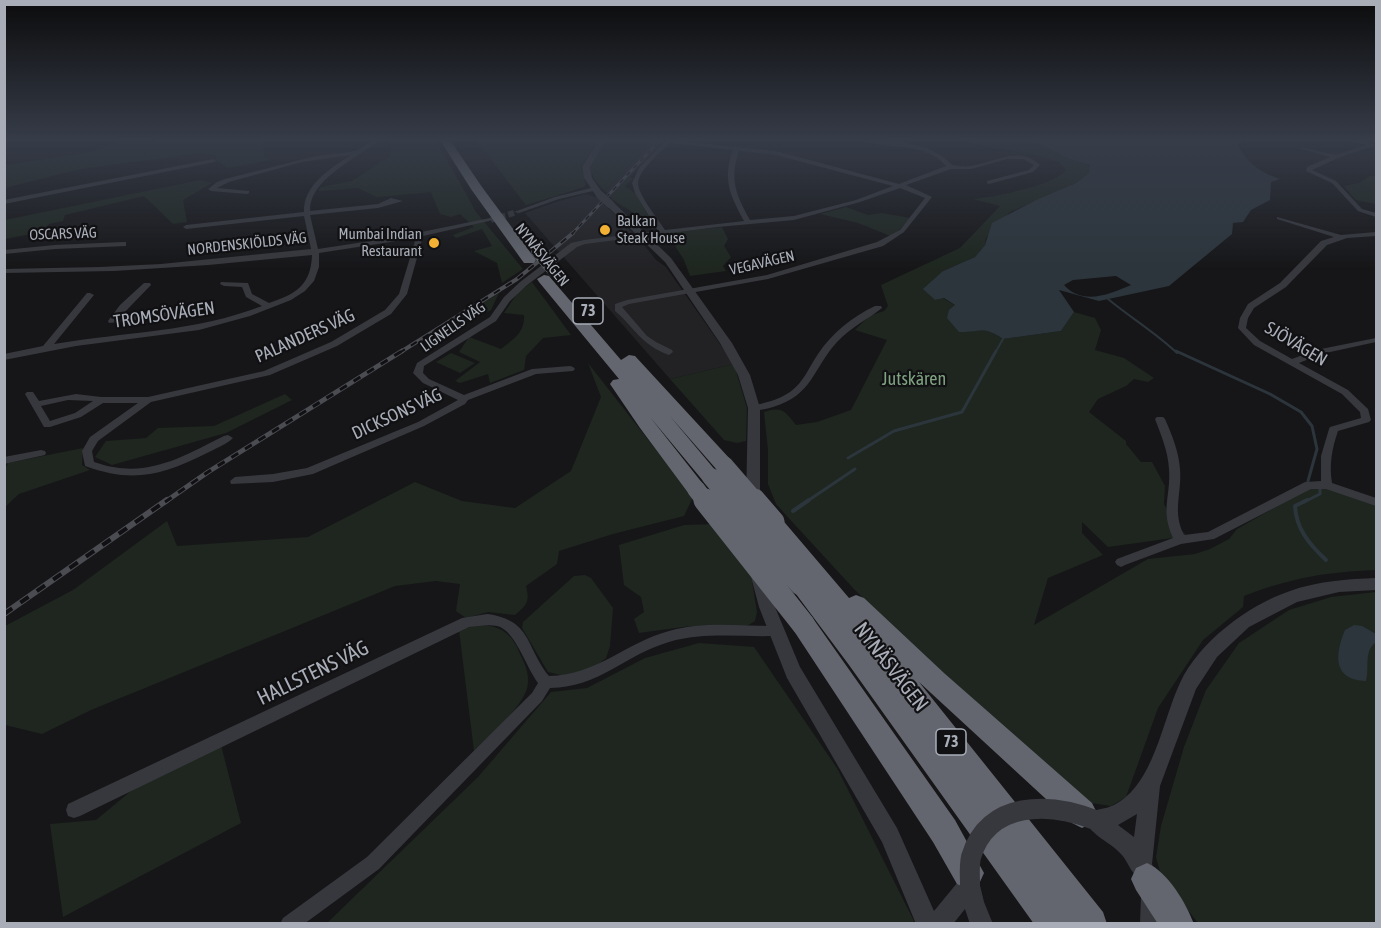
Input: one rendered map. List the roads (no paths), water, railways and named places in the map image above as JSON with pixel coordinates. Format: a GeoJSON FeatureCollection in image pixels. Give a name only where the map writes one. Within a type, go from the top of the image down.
{"type":"FeatureCollection","features":[{"type":"Feature","properties":{"kind":"highway","name":"NYNÄSVÄGEN"},"geometry":{"type":"LineString","coordinates":[[473,183],[549,274],[622,352],[710,477],[773,522],[807,569],[858,657],[1054,924]]}},
{"type":"Feature","properties":{"kind":"highway","name":"NYNÄSVÄGEN"},"geometry":{"type":"LineString","coordinates":[[487,183],[533,255]]}},
{"type":"Feature","properties":{"kind":"highway","name":"NYNÄSVÄGEN"},"geometry":{"type":"LineString","coordinates":[[549,274],[589,332],[622,390],[807,569],[877,648],[1091,924]]}},
{"type":"Feature","properties":{"kind":"highway"},"geometry":{"type":"LineString","coordinates":[[710,477],[803,624],[945,831],[969,879]]}},
{"type":"Feature","properties":{"kind":"highway"},"geometry":{"type":"LineString","coordinates":[[807,569],[1089,816]]}},
{"type":"Feature","properties":{"kind":"highway"},"geometry":{"type":"LineString","coordinates":[[1144,872],[1178,924]]}},
{"type":"Feature","properties":{"kind":"street"},"geometry":{"type":"LineString","coordinates":[[4,202],[102,183]]}},
{"type":"Feature","properties":{"kind":"street"},"geometry":{"type":"LineString","coordinates":[[220,183],[211,189],[247,192]]}},
{"type":"Feature","properties":{"kind":"street"},"geometry":{"type":"LineString","coordinates":[[316,250],[306,224],[306,213],[312,194],[320,183]]}},
{"type":"Feature","properties":{"kind":"street"},"geometry":{"type":"LineString","coordinates":[[592,183],[668,260],[726,344],[739,367],[754,408],[755,555],[774,631],[798,684],[883,823],[902,859],[928,924]]}},
{"type":"Feature","properties":{"kind":"street"},"geometry":{"type":"LineString","coordinates":[[635,183],[638,193],[662,231]]}},
{"type":"Feature","properties":{"kind":"street"},"geometry":{"type":"LineString","coordinates":[[730,183],[748,222]]}},
{"type":"Feature","properties":{"kind":"street"},"geometry":{"type":"LineString","coordinates":[[893,183],[899,185]]}},
{"type":"Feature","properties":{"kind":"street"},"geometry":{"type":"LineString","coordinates":[[643,234],[807,215],[858,201],[904,183]]}},
{"type":"Feature","properties":{"kind":"street"},"geometry":{"type":"LineString","coordinates":[[1335,183],[1360,210],[1377,215]]}},
{"type":"Feature","properties":{"kind":"street","name":"VEGAVÄGEN"},"geometry":{"type":"LineString","coordinates":[[669,352],[642,336],[627,316],[618,309],[618,306],[627,302],[776,275],[891,239],[910,223],[929,197],[899,185]]}},
{"type":"Feature","properties":{"kind":"street"},"geometry":{"type":"LineString","coordinates":[[517,213],[557,198],[598,192]]}},
{"type":"Feature","properties":{"kind":"street"},"geometry":{"type":"LineString","coordinates":[[186,226],[387,203]]}},
{"type":"Feature","properties":{"kind":"street"},"geometry":{"type":"LineString","coordinates":[[1279,218],[1340,238]]}},
{"type":"Feature","properties":{"kind":"street","name":"NORDENSKIÖLDS VÄG"},"geometry":{"type":"LineString","coordinates":[[4,271],[157,266],[316,250],[420,235],[490,220]]}},
{"type":"Feature","properties":{"kind":"street","name":"LIGNELLS VÄG"},"geometry":{"type":"LineString","coordinates":[[464,398],[422,378],[418,370],[420,365],[493,319],[507,299],[523,284],[574,245],[643,234]]}},
{"type":"Feature","properties":{"kind":"street","name":"SJÖVÄGEN"},"geometry":{"type":"LineString","coordinates":[[1366,420],[1365,411],[1345,393],[1257,343],[1242,328],[1244,318],[1251,306],[1283,285],[1324,243],[1340,238],[1377,234]]}},
{"type":"Feature","properties":{"kind":"street","name":"PALANDERS VÄG"},"geometry":{"type":"LineString","coordinates":[[35,405],[59,398],[86,395],[101,400],[148,400],[267,373],[334,344],[388,312],[404,294],[420,235]]}},
{"type":"Feature","properties":{"kind":"street","name":"OSCARS VÄG"},"geometry":{"type":"LineString","coordinates":[[4,252],[123,244]]}},
{"type":"Feature","properties":{"kind":"street","name":"TROMSÖVÄGEN"},"geometry":{"type":"LineString","coordinates":[[4,357],[98,341],[194,330],[235,321],[296,295],[309,282],[316,266],[316,250]]}},
{"type":"Feature","properties":{"kind":"street","name":"TROMSÖVÄGEN"},"geometry":{"type":"LineString","coordinates":[[224,284],[245,285],[249,295],[268,307]]}},
{"type":"Feature","properties":{"kind":"street","name":"TROMSÖVÄGEN"},"geometry":{"type":"LineString","coordinates":[[98,341],[123,307],[147,285]]}},
{"type":"Feature","properties":{"kind":"street"},"geometry":{"type":"LineString","coordinates":[[45,349],[90,294]]}},
{"type":"Feature","properties":{"kind":"street"},"geometry":{"type":"LineString","coordinates":[[754,408],[783,400],[803,386],[825,351],[866,313],[878,308]]}},
{"type":"Feature","properties":{"kind":"street","name":"TROMSÖVÄGEN"},"geometry":{"type":"LineString","coordinates":[[112,321],[186,312]]}},
{"type":"Feature","properties":{"kind":"street"},"geometry":{"type":"LineString","coordinates":[[1293,362],[1319,352],[1377,340]]}},
{"type":"Feature","properties":{"kind":"street","name":"DICKSONS VÄG"},"geometry":{"type":"LineString","coordinates":[[235,482],[309,471],[421,424],[462,402],[464,398],[535,371],[570,369]]}},
{"type":"Feature","properties":{"kind":"street"},"geometry":{"type":"LineString","coordinates":[[30,394],[47,425],[78,415],[101,400]]}},
{"type":"Feature","properties":{"kind":"street","name":"PALANDERS VÄG"},"geometry":{"type":"LineString","coordinates":[[148,400],[94,439],[87,451],[89,464],[101,470],[128,474],[167,468],[228,438]]}},
{"type":"Feature","properties":{"kind":"street"},"geometry":{"type":"LineString","coordinates":[[1160,419],[1167,435],[1175,476],[1171,500],[1171,523],[1180,540]]}},
{"type":"Feature","properties":{"kind":"street"},"geometry":{"type":"LineString","coordinates":[[1327,485],[1324,470],[1326,447],[1334,429],[1366,420],[1377,423]]}},
{"type":"Feature","properties":{"kind":"street"},"geometry":{"type":"LineString","coordinates":[[4,460],[41,453]]}},
{"type":"Feature","properties":{"kind":"street"},"geometry":{"type":"LineString","coordinates":[[1121,562],[1180,540],[1210,536],[1309,485],[1327,485],[1377,502]]}},
{"type":"Feature","properties":{"kind":"street"},"geometry":{"type":"LineString","coordinates":[[1144,872],[1150,786],[1188,685],[1210,652],[1243,622],[1293,596],[1339,586],[1377,584]]}},
{"type":"Feature","properties":{"kind":"street","name":"HALLSTENS VÄG"},"geometry":{"type":"LineString","coordinates":[[74,810],[467,622],[491,619],[509,624],[517,631],[539,676],[546,682]]}},
{"type":"Feature","properties":{"kind":"street"},"geometry":{"type":"LineString","coordinates":[[289,924],[360,875],[373,863],[537,697],[546,682],[578,679],[601,670],[650,642],[689,631],[774,631]]}},
{"type":"Feature","properties":{"kind":"street"},"geometry":{"type":"LineString","coordinates":[[982,924],[973,902],[969,879],[976,844],[992,824],[1002,817],[1029,807],[1046,806],[1111,819],[1124,813],[1150,786]]}},
{"type":"Feature","properties":{"kind":"street"},"geometry":{"type":"LineString","coordinates":[[1089,816],[1123,842],[1144,872],[1152,896],[1151,924]]}},
{"type":"Feature","properties":{"kind":"street"},"geometry":{"type":"LineString","coordinates":[[938,924],[969,879]]}},
{"type":"Feature","properties":{"kind":"waterway"},"geometry":{"type":"LineString","coordinates":[[1108,299],[1177,353]]}},
{"type":"Feature","properties":{"kind":"waterway"},"geometry":{"type":"LineString","coordinates":[[995,353],[1003,339]]}},
{"type":"Feature","properties":{"kind":"waterway"},"geometry":{"type":"LineString","coordinates":[[848,458],[894,431],[962,412],[996,351]]}},
{"type":"Feature","properties":{"kind":"waterway"},"geometry":{"type":"LineString","coordinates":[[1176,351],[1270,394],[1301,412],[1312,426],[1317,449],[1308,481]]}},
{"type":"Feature","properties":{"kind":"waterway"},"geometry":{"type":"LineString","coordinates":[[806,502],[855,469]]}},
{"type":"Feature","properties":{"kind":"waterway"},"geometry":{"type":"LineString","coordinates":[[1304,502],[1320,494],[1320,489]]}},
{"type":"Feature","properties":{"kind":"waterway"},"geometry":{"type":"LineString","coordinates":[[793,511],[809,500]]}},
{"type":"Feature","properties":{"kind":"waterway"},"geometry":{"type":"LineString","coordinates":[[1307,500],[1295,506],[1298,522],[1309,542],[1326,560]]}},
{"type":"Feature","properties":{"kind":"tunnel"},"geometry":{"type":"LineString","coordinates":[[491,220],[517,212]]}},
{"type":"Feature","properties":{"kind":"railway"},"geometry":{"type":"LineString","coordinates":[[573,233],[619,183]]}},
{"type":"Feature","properties":{"kind":"railway"},"geometry":{"type":"LineString","coordinates":[[399,353],[517,279],[573,233]]}},
{"type":"Feature","properties":{"kind":"railway"},"geometry":{"type":"LineString","coordinates":[[165,502],[208,472],[402,351]]}},
{"type":"Feature","properties":{"kind":"railway"},"geometry":{"type":"LineString","coordinates":[[4,614],[167,500]]}},
{"type":"Feature","properties":{"kind":"place","name":"Balkan Steak House"},"geometry":{"type":"Point","coordinates":[605,230]}},
{"type":"Feature","properties":{"kind":"place","name":"Mumbai Indian Restaurant"},"geometry":{"type":"Point","coordinates":[434,243]}},
{"type":"Feature","properties":{"kind":"park label","name":"Jutskären"},"geometry":{"type":"Point","coordinates":[914,379]}}]}
